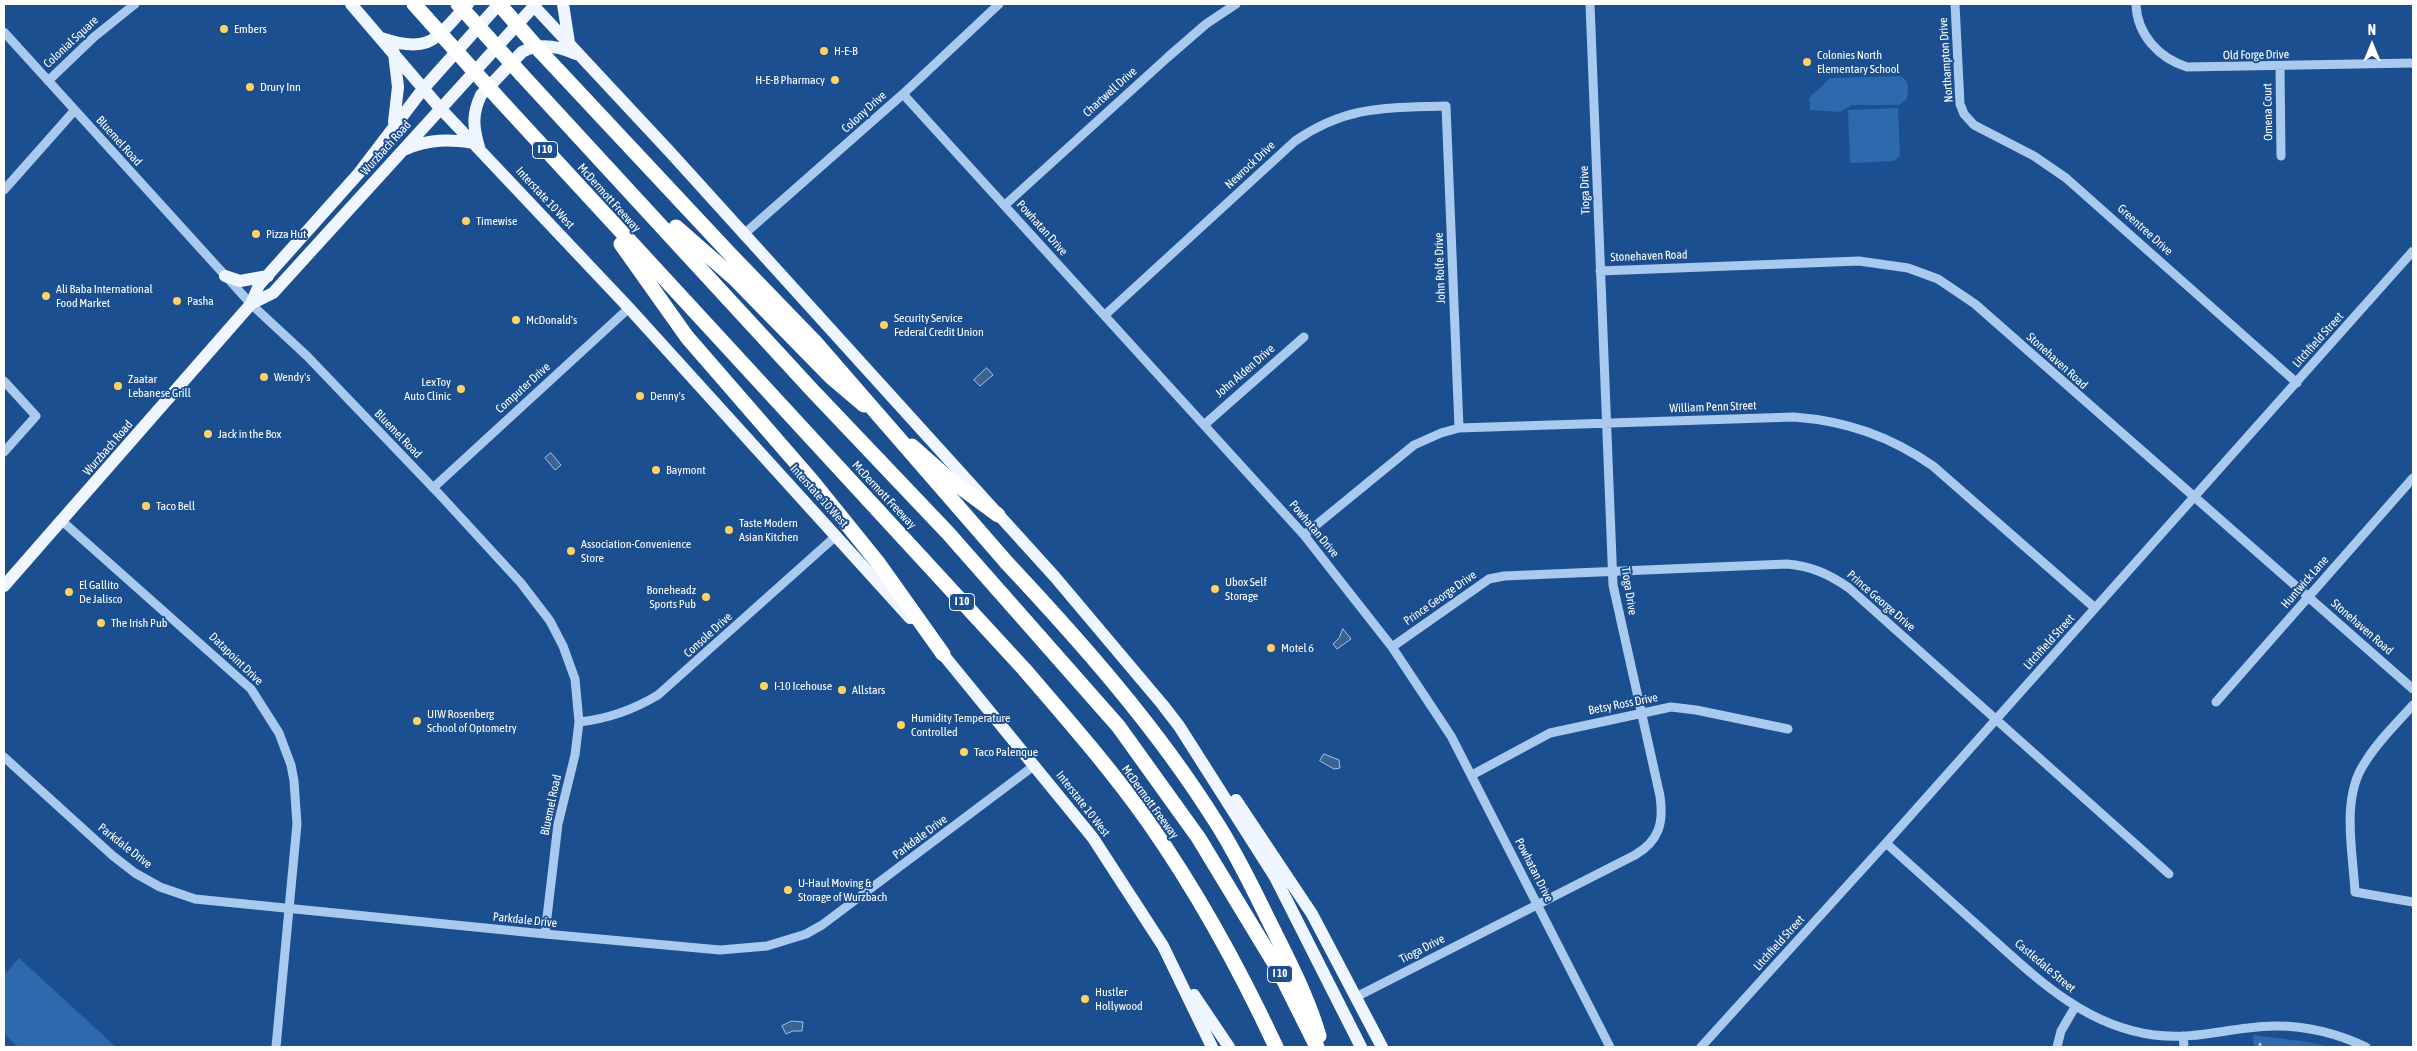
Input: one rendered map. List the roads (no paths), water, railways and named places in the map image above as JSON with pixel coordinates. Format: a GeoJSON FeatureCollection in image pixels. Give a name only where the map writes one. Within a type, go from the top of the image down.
{"type":"FeatureCollection","features":[{"type":"Feature","properties":{"kind":"highway","name":"McDermott Freeway"},"geometry":{"type":"LineString","coordinates":[[414,4],[591,200],[1024,669],[1078,731],[1149,823],[1247,985],[1276,1047]]}},
{"type":"Feature","properties":{"kind":"highway","name":"McDermott Freeway"},"geometry":{"type":"LineString","coordinates":[[458,4],[812,390],[948,533],[1119,727],[1198,837],[1278,969],[1317,1047]]}},
{"type":"Feature","properties":{"kind":"highway"},"geometry":{"type":"LineString","coordinates":[[499,4],[541,52],[730,254],[816,342],[1007,563],[1087,650],[1137,710],[1216,821],[1249,880],[1309,1002],[1323,1047]]}},
{"type":"Feature","properties":{"kind":"highway"},"geometry":{"type":"LineString","coordinates":[[616,175],[734,278],[831,378],[948,478],[998,515]]}},
{"type":"Feature","properties":{"kind":"highway"},"geometry":{"type":"LineString","coordinates":[[591,200],[652,291],[687,337],[812,481],[879,564],[943,654]]}},
{"type":"Feature","properties":{"kind":"main road","name":"Interstate 10 West"},"geometry":{"type":"LineString","coordinates":[[351,4],[440,108],[630,308],[943,654],[1035,764],[1093,838],[1163,946],[1212,1047]]}},
{"type":"Feature","properties":{"kind":"main road"},"geometry":{"type":"LineString","coordinates":[[381,38],[398,44],[424,44],[434,40],[468,4]]}},
{"type":"Feature","properties":{"kind":"main road","name":"Wurzbach Road"},"geometry":{"type":"LineString","coordinates":[[4,586],[251,304],[259,285],[359,173],[423,89],[499,4]]}},
{"type":"Feature","properties":{"kind":"main road"},"geometry":{"type":"LineString","coordinates":[[534,4],[1055,577],[1212,766],[1269,847],[1312,914],[1382,1047]]}},
{"type":"Feature","properties":{"kind":"main road","name":"Wurzbach Road"},"geometry":{"type":"LineString","coordinates":[[251,304],[273,293],[534,4]]}},
{"type":"Feature","properties":{"kind":"main road"},"geometry":{"type":"LineString","coordinates":[[563,4],[569,43]]}},
{"type":"Feature","properties":{"kind":"main road"},"geometry":{"type":"LineString","coordinates":[[404,150],[434,140],[447,139],[476,145],[473,117],[477,103],[481,95],[522,52],[538,46],[554,46],[581,56]]}},
{"type":"Feature","properties":{"kind":"main road"},"geometry":{"type":"LineString","coordinates":[[393,128],[398,97],[394,53]]}},
{"type":"Feature","properties":{"kind":"main road"},"geometry":{"type":"LineString","coordinates":[[225,276],[240,280],[268,276]]}},
{"type":"Feature","properties":{"kind":"main road"},"geometry":{"type":"LineString","coordinates":[[1179,726],[1275,877],[1360,1047]]}},
{"type":"Feature","properties":{"kind":"main road"},"geometry":{"type":"LineString","coordinates":[[1163,946],[1229,1047]]}},
{"type":"Feature","properties":{"kind":"street","name":"Colonial Square"},"geometry":{"type":"LineString","coordinates":[[48,81],[94,37],[135,4]]}},
{"type":"Feature","properties":{"kind":"street","name":"Colony Drive"},"geometry":{"type":"LineString","coordinates":[[743,235],[903,94],[999,4]]}},
{"type":"Feature","properties":{"kind":"street","name":"Chartwell Drive"},"geometry":{"type":"LineString","coordinates":[[1005,205],[1168,56],[1206,24],[1236,4]]}},
{"type":"Feature","properties":{"kind":"street","name":"Tioga Drive"},"geometry":{"type":"LineString","coordinates":[[1356,997],[1635,855],[1649,845],[1657,836],[1662,820],[1661,801],[1613,585],[1590,4]]}},
{"type":"Feature","properties":{"kind":"street","name":"Northampton Drive"},"geometry":{"type":"LineString","coordinates":[[1955,4],[1960,104],[1964,114]]}},
{"type":"Feature","properties":{"kind":"street","name":"Old Forge Drive"},"geometry":{"type":"LineString","coordinates":[[2136,4],[2145,36],[2158,52],[2174,62],[2187,67],[2280,67],[2413,63]]}},
{"type":"Feature","properties":{"kind":"street","name":"Bluemel Road"},"geometry":{"type":"LineString","coordinates":[[4,32],[225,276],[251,304],[307,356],[432,488],[521,583],[550,620],[563,646],[575,679],[579,722],[575,755],[558,824],[545,934]]}},
{"type":"Feature","properties":{"kind":"street","name":"Omena Court"},"geometry":{"type":"LineString","coordinates":[[2280,67],[2281,156]]}},
{"type":"Feature","properties":{"kind":"street","name":"Powhatan Drive"},"geometry":{"type":"LineString","coordinates":[[903,94],[1304,535],[1392,647],[1452,736],[1610,1047]]}},
{"type":"Feature","properties":{"kind":"street","name":"Newrock Drive"},"geometry":{"type":"LineString","coordinates":[[1105,315],[1295,141],[1309,131],[1333,119],[1358,111],[1446,106]]}},
{"type":"Feature","properties":{"kind":"street","name":"John Rolfe Drive"},"geometry":{"type":"LineString","coordinates":[[1446,106],[1459,428]]}},
{"type":"Feature","properties":{"kind":"street"},"geometry":{"type":"LineString","coordinates":[[4,190],[74,111]]}},
{"type":"Feature","properties":{"kind":"street","name":"Greentree Drive"},"geometry":{"type":"LineString","coordinates":[[1964,114],[1974,125],[2034,156],[2066,178],[2297,383]]}},
{"type":"Feature","properties":{"kind":"street","name":"Litchfield Street"},"geometry":{"type":"LineString","coordinates":[[1701,1047],[1886,843],[2413,251]]}},
{"type":"Feature","properties":{"kind":"street","name":"Stonehaven Road"},"geometry":{"type":"LineString","coordinates":[[1600,271],[1859,261],[1908,268],[1938,280],[1975,304],[2193,498],[2413,689]]}},
{"type":"Feature","properties":{"kind":"street","name":"Computer Drive"},"geometry":{"type":"LineString","coordinates":[[432,488],[630,308]]}},
{"type":"Feature","properties":{"kind":"street","name":"John Alden Drive"},"geometry":{"type":"LineString","coordinates":[[1204,425],[1304,337]]}},
{"type":"Feature","properties":{"kind":"street"},"geometry":{"type":"LineString","coordinates":[[4,381],[36,416],[4,452]]}},
{"type":"Feature","properties":{"kind":"street","name":"William Penn Street"},"geometry":{"type":"LineString","coordinates":[[1304,535],[1414,445],[1441,433],[1459,428],[1794,417],[1843,423],[1867,430],[1913,452],[1933,466],[2095,608]]}},
{"type":"Feature","properties":{"kind":"street","name":"Huntwick Lane"},"geometry":{"type":"LineString","coordinates":[[2216,702],[2413,478]]}},
{"type":"Feature","properties":{"kind":"street","name":"Datapoint Drive"},"geometry":{"type":"LineString","coordinates":[[62,521],[251,689],[270,715],[288,755],[297,798],[297,824],[276,1047]]}},
{"type":"Feature","properties":{"kind":"street","name":"Console Drive"},"geometry":{"type":"LineString","coordinates":[[579,722],[614,716],[637,707],[658,695],[836,536]]}},
{"type":"Feature","properties":{"kind":"street","name":"Prince George Drive"},"geometry":{"type":"LineString","coordinates":[[1392,647],[1489,579],[1504,576],[1787,564],[1815,569],[1833,576],[1849,588],[2170,874]]}},
{"type":"Feature","properties":{"kind":"street"},"geometry":{"type":"LineString","coordinates":[[2413,705],[2363,764],[2354,787],[2351,815],[2355,892],[2413,902]]}},
{"type":"Feature","properties":{"kind":"street","name":"Betsy Ross Drive"},"geometry":{"type":"LineString","coordinates":[[1472,775],[1550,733],[1671,707],[1684,708],[1788,730]]}},
{"type":"Feature","properties":{"kind":"street","name":"Parkdale Drive"},"geometry":{"type":"LineString","coordinates":[[4,757],[113,856],[135,873],[160,887],[208,901],[720,950],[745,949],[787,941],[822,925],[1035,764]]}},
{"type":"Feature","properties":{"kind":"street","name":"Castledale Street"},"geometry":{"type":"LineString","coordinates":[[1886,843],[2038,979],[2075,1007],[2104,1022],[2132,1031],[2183,1036],[2223,1033],[2265,1026],[2286,1026],[2326,1032],[2365,1047]]}},
{"type":"Feature","properties":{"kind":"street"},"geometry":{"type":"LineString","coordinates":[[2057,1047],[2065,1023],[2075,1007]]}},
{"type":"Feature","properties":{"kind":"street"},"geometry":{"type":"LineString","coordinates":[[2183,1036],[2184,1047]]}},
{"type":"Feature","properties":{"kind":"place","name":"Embers"},"geometry":{"type":"Point","coordinates":[224,29]}},
{"type":"Feature","properties":{"kind":"place","name":"H-E-B"},"geometry":{"type":"Point","coordinates":[824,51]}},
{"type":"Feature","properties":{"kind":"place","name":"Colonies North Elementary School"},"geometry":{"type":"Point","coordinates":[1807,62]}},
{"type":"Feature","properties":{"kind":"place","name":"H-E-B Pharmacy"},"geometry":{"type":"Point","coordinates":[835,80]}},
{"type":"Feature","properties":{"kind":"place","name":"Drury Inn"},"geometry":{"type":"Point","coordinates":[250,87]}},
{"type":"Feature","properties":{"kind":"place","name":"Timewise"},"geometry":{"type":"Point","coordinates":[466,221]}},
{"type":"Feature","properties":{"kind":"place","name":"Pizza Hut"},"geometry":{"type":"Point","coordinates":[256,234]}},
{"type":"Feature","properties":{"kind":"place","name":"Ali Baba International Food Market"},"geometry":{"type":"Point","coordinates":[46,296]}},
{"type":"Feature","properties":{"kind":"place","name":"Pasha"},"geometry":{"type":"Point","coordinates":[177,301]}},
{"type":"Feature","properties":{"kind":"place","name":"McDonald's"},"geometry":{"type":"Point","coordinates":[516,320]}},
{"type":"Feature","properties":{"kind":"place","name":"Security Service Federal Credit Union"},"geometry":{"type":"Point","coordinates":[884,325]}},
{"type":"Feature","properties":{"kind":"place","name":"Wendy's"},"geometry":{"type":"Point","coordinates":[264,377]}},
{"type":"Feature","properties":{"kind":"place","name":"Zaatar Lebanese Grill"},"geometry":{"type":"Point","coordinates":[118,386]}},
{"type":"Feature","properties":{"kind":"place","name":"LexToy Auto Clinic"},"geometry":{"type":"Point","coordinates":[461,389]}},
{"type":"Feature","properties":{"kind":"place","name":"Denny's"},"geometry":{"type":"Point","coordinates":[640,396]}},
{"type":"Feature","properties":{"kind":"place","name":"Jack in the Box"},"geometry":{"type":"Point","coordinates":[208,434]}},
{"type":"Feature","properties":{"kind":"place","name":"Baymont"},"geometry":{"type":"Point","coordinates":[656,470]}},
{"type":"Feature","properties":{"kind":"place","name":"Taco Bell"},"geometry":{"type":"Point","coordinates":[146,506]}},
{"type":"Feature","properties":{"kind":"place","name":"Taste Modern Asian Kitchen"},"geometry":{"type":"Point","coordinates":[729,530]}},
{"type":"Feature","properties":{"kind":"place","name":"Association-Convenience Store"},"geometry":{"type":"Point","coordinates":[571,551]}},
{"type":"Feature","properties":{"kind":"place","name":"Ubox Self Storage"},"geometry":{"type":"Point","coordinates":[1215,589]}},
{"type":"Feature","properties":{"kind":"place","name":"El Gallito De Jalisco"},"geometry":{"type":"Point","coordinates":[69,592]}},
{"type":"Feature","properties":{"kind":"place","name":"Boneheadz Sports Pub"},"geometry":{"type":"Point","coordinates":[706,597]}},
{"type":"Feature","properties":{"kind":"place","name":"The Irish Pub"},"geometry":{"type":"Point","coordinates":[101,623]}},
{"type":"Feature","properties":{"kind":"place","name":"Motel 6"},"geometry":{"type":"Point","coordinates":[1271,648]}},
{"type":"Feature","properties":{"kind":"place","name":"I-10 Icehouse"},"geometry":{"type":"Point","coordinates":[764,686]}},
{"type":"Feature","properties":{"kind":"place","name":"Allstars"},"geometry":{"type":"Point","coordinates":[842,690]}},
{"type":"Feature","properties":{"kind":"place","name":"UIW Rosenberg School of Optometry"},"geometry":{"type":"Point","coordinates":[417,721]}},
{"type":"Feature","properties":{"kind":"place","name":"Humidity Temperature Controlled"},"geometry":{"type":"Point","coordinates":[901,725]}},
{"type":"Feature","properties":{"kind":"place","name":"Taco Palenque"},"geometry":{"type":"Point","coordinates":[964,752]}},
{"type":"Feature","properties":{"kind":"place","name":"U-Haul Moving & Storage of Wurzbach"},"geometry":{"type":"Point","coordinates":[788,890]}},
{"type":"Feature","properties":{"kind":"place","name":"Hustler Hollywood"},"geometry":{"type":"Point","coordinates":[1085,999]}}]}
